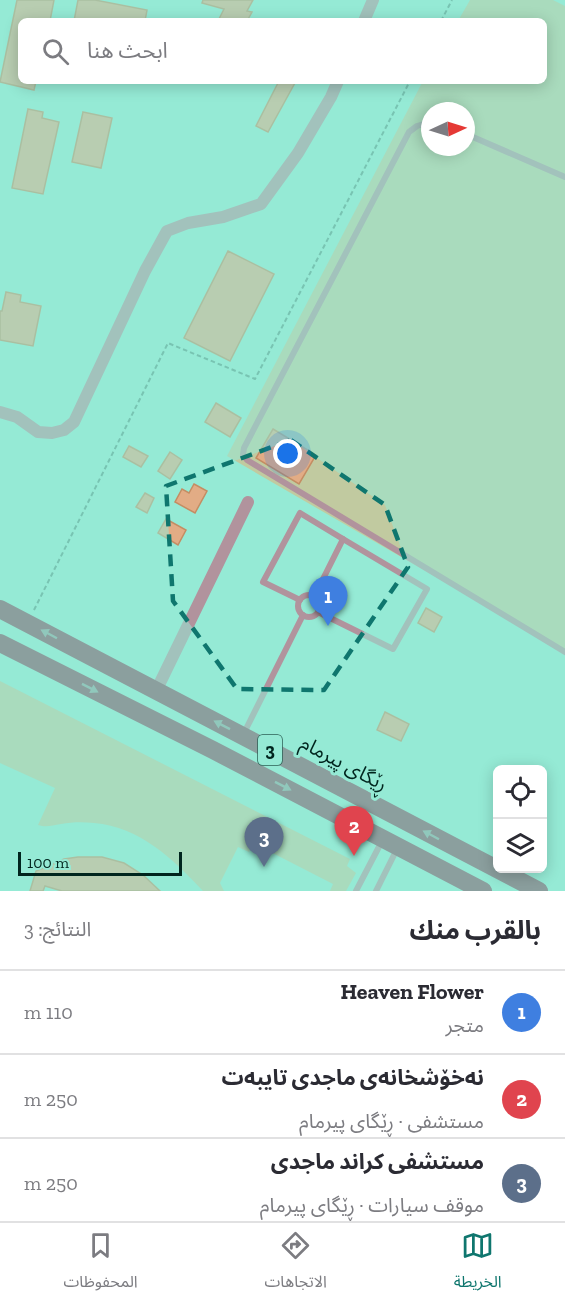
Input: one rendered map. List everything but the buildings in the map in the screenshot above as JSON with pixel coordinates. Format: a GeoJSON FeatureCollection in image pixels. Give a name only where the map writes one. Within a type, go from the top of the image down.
{"type":"FeatureCollection","features":[{"type":"Feature","properties":{"kind":"highway","name":"ڕێگای پیرمام"},"geometry":{"type":"LineString","coordinates":[[0,609],[539,891]]}},
{"type":"Feature","properties":{"kind":"highway","name":"3"},"geometry":{"type":"LineString","coordinates":[[0,643],[483,891]]}},
{"type":"Feature","properties":{"kind":"highway"},"geometry":{"type":"LineString","coordinates":[[454,876],[466,853]]}},
{"type":"Feature","properties":{"kind":"street"},"geometry":{"type":"LineString","coordinates":[[365,18],[373,0]]}},
{"type":"Feature","properties":{"kind":"street"},"geometry":{"type":"LineString","coordinates":[[0,412],[17,417],[38,432],[52,433],[64,430],[74,422],[145,271],[167,231],[188,223],[223,217],[261,204],[298,153],[337,84]]}},
{"type":"Feature","properties":{"kind":"street"},"geometry":{"type":"LineString","coordinates":[[156,691],[248,502]]}},
{"type":"Feature","properties":{"kind":"lane"},"geometry":{"type":"LineString","coordinates":[[421,125],[409,132],[404,141],[243,448],[243,455],[247,460],[565,652]]}},
{"type":"Feature","properties":{"kind":"lane"},"geometry":{"type":"LineString","coordinates":[[475,138],[565,177]]}},
{"type":"Feature","properties":{"kind":"lane"},"geometry":{"type":"LineString","coordinates":[[300,600],[263,582],[300,513],[427,589],[393,649],[318,612]]}},
{"type":"Feature","properties":{"kind":"lane"},"geometry":{"type":"LineString","coordinates":[[314,597],[343,539]]}},
{"type":"Feature","properties":{"kind":"lane"},"geometry":{"type":"LineString","coordinates":[[303,615],[298,607],[300,600],[308,595],[314,597],[319,605],[318,612]]}},
{"type":"Feature","properties":{"kind":"lane"},"geometry":{"type":"LineString","coordinates":[[303,615],[311,616],[318,612]]}},
{"type":"Feature","properties":{"kind":"lane"},"geometry":{"type":"LineString","coordinates":[[243,736],[303,615]]}},
{"type":"Feature","properties":{"kind":"lane"},"geometry":{"type":"LineString","coordinates":[[356,891],[391,842]]}},
{"type":"Feature","properties":{"kind":"lane"},"geometry":{"type":"LineString","coordinates":[[376,891],[391,842]]}},
{"type":"Feature","properties":{"kind":"path"},"geometry":{"type":"LineString","coordinates":[[443,18],[452,0]]}},
{"type":"Feature","properties":{"kind":"path"},"geometry":{"type":"LineString","coordinates":[[28,623],[168,343],[255,379],[408,84]]}},
{"type":"Feature","properties":{"kind":"highlighted area"},"geometry":{"type":"Polygon","coordinates":[[[291,440],[385,505],[408,567],[324,690],[237,689],[173,601],[166,486],[291,440]]]}},
{"type":"Feature","properties":{"kind":"green space"},"geometry":{"type":"Polygon","coordinates":[[[470,0],[553,0],[565,6],[565,652],[227,456],[421,84],[547,84],[547,18],[460,18],[470,0]]]}},
{"type":"Feature","properties":{"kind":"green space"},"geometry":{"type":"Polygon","coordinates":[[[0,681],[350,859],[347,866],[356,873],[346,891],[330,891],[333,884],[253,843],[249,852],[238,847],[220,883],[224,891],[203,891],[167,856],[141,838],[126,831],[90,823],[38,825],[55,788],[0,763],[0,681]]]}},
{"type":"Feature","properties":{"kind":"place","name":"Heaven Flower"},"geometry":{"type":"Point","coordinates":[328,626]}},
{"type":"Feature","properties":{"kind":"place","name":"نەخۆشخانەی ماجدی تایبەت"},"geometry":{"type":"Point","coordinates":[354,856]}},
{"type":"Feature","properties":{"kind":"place","name":"مستشفی کراند ماجدی"},"geometry":{"type":"Point","coordinates":[264,867]}}]}
